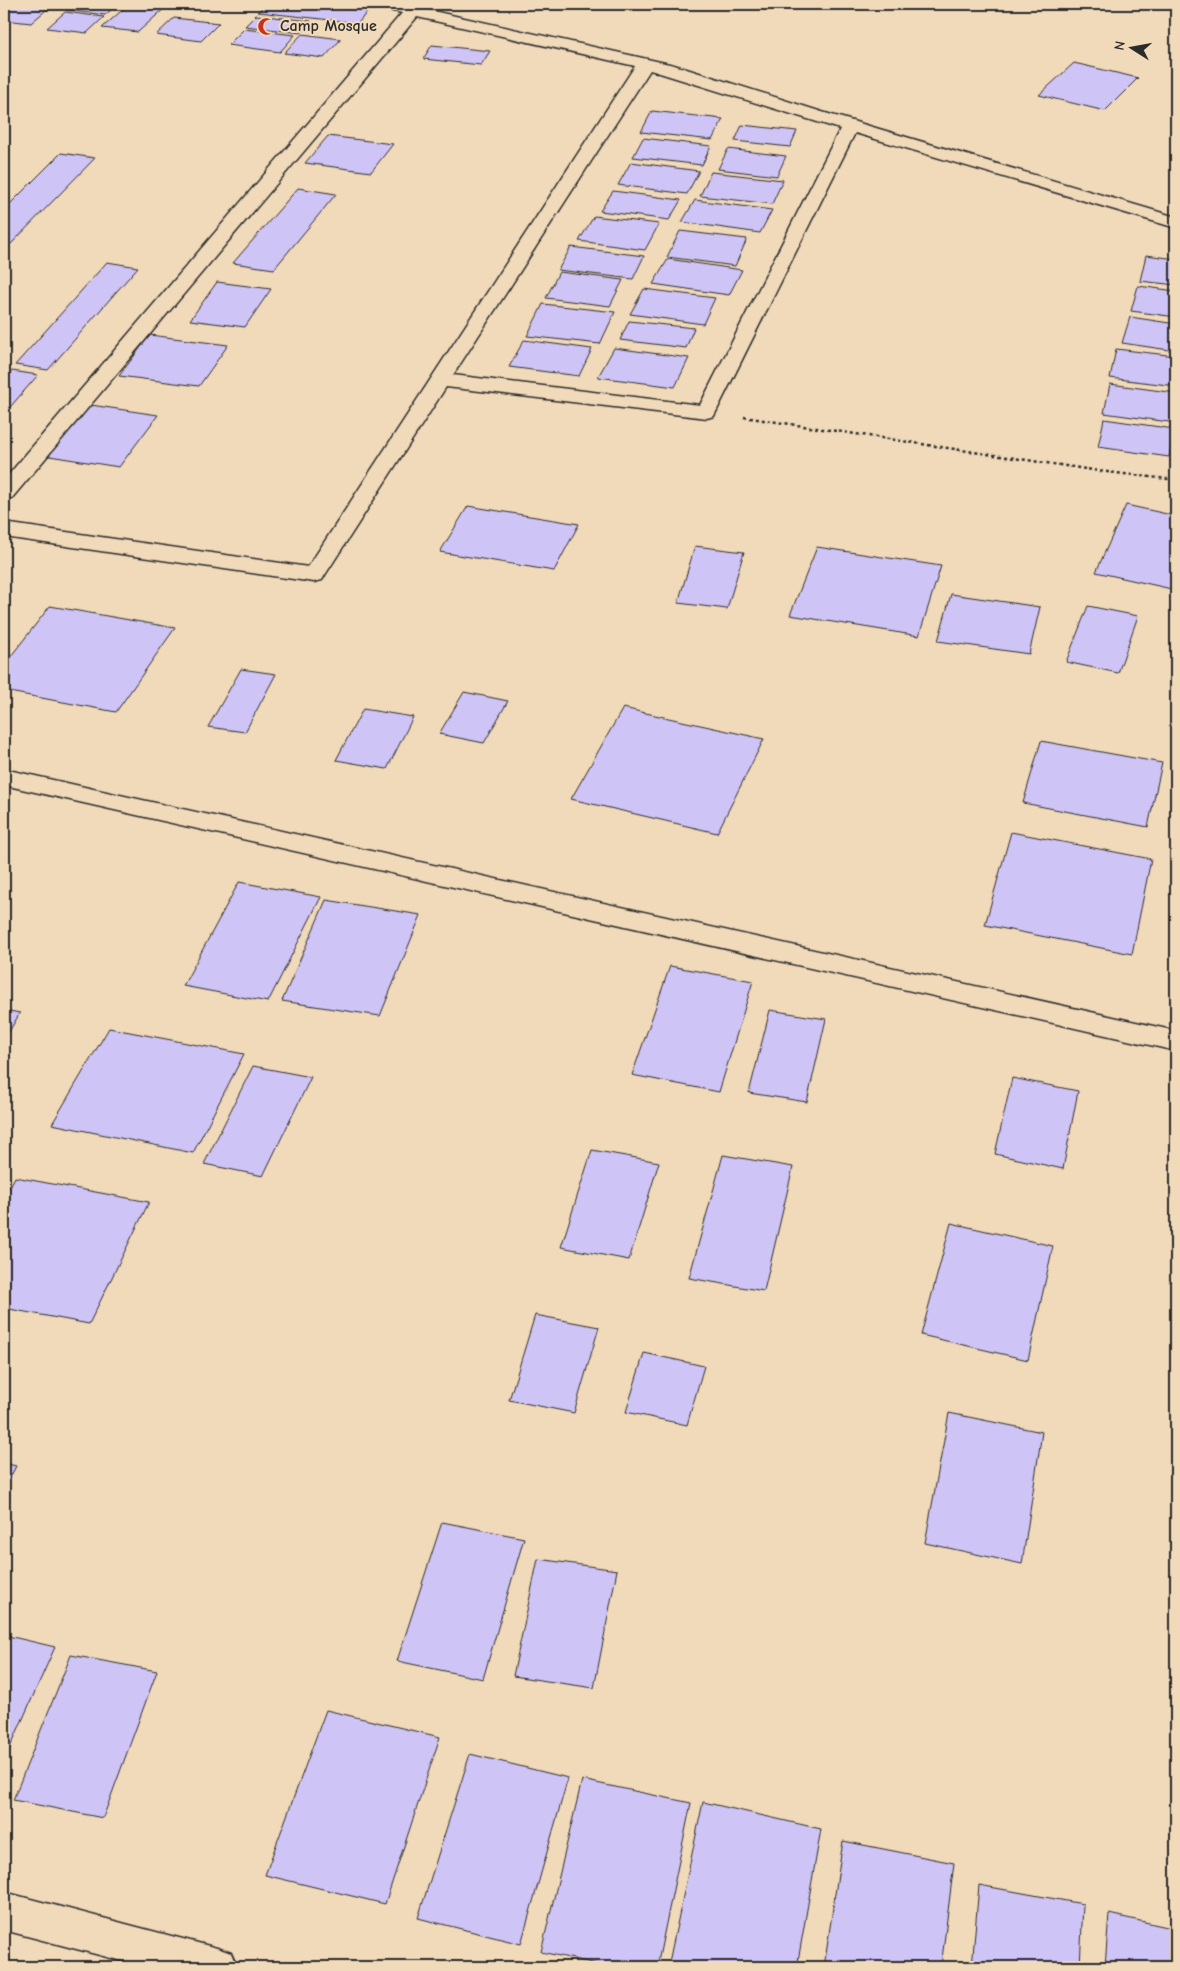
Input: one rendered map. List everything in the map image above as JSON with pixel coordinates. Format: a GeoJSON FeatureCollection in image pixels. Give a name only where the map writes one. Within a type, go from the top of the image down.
{"type":"FeatureCollection","features":[{"type":"Feature","properties":{"kind":"street"},"geometry":{"type":"LineString","coordinates":[[382,4],[416,7],[668,69],[850,126],[1176,223]]}},
{"type":"Feature","properties":{"kind":"street"},"geometry":{"type":"LineString","coordinates":[[4,494],[416,7]]}},
{"type":"Feature","properties":{"kind":"street"},"geometry":{"type":"LineString","coordinates":[[4,530],[314,575],[645,64]]}},
{"type":"Feature","properties":{"kind":"street"},"geometry":{"type":"LineString","coordinates":[[441,380],[707,412],[850,126]]}},
{"type":"Feature","properties":{"kind":"street"},"geometry":{"type":"LineString","coordinates":[[4,777],[1176,1041]]}},
{"type":"Feature","properties":{"kind":"street"},"geometry":{"type":"LineString","coordinates":[[4,1911],[217,1967]]}},
{"type":"Feature","properties":{"kind":"path"},"geometry":{"type":"LineString","coordinates":[[707,412],[1099,471],[1176,480]]}},
{"type":"Feature","properties":{"kind":"building"},"geometry":{"type":"Polygon","coordinates":[[[11,4],[53,4],[31,23],[4,20],[4,9],[11,4]]]}},
{"type":"Feature","properties":{"kind":"building"},"geometry":{"type":"Polygon","coordinates":[[[73,4],[118,4],[105,15],[66,10],[73,4]]]}},
{"type":"Feature","properties":{"kind":"building"},"geometry":{"type":"Polygon","coordinates":[[[129,4],[166,7],[138,32],[102,28],[129,4]]]}},
{"type":"Feature","properties":{"kind":"building"},"geometry":{"type":"Polygon","coordinates":[[[265,4],[303,4],[368,11],[358,23],[258,12],[265,4]]]}},
{"type":"Feature","properties":{"kind":"building"},"geometry":{"type":"Polygon","coordinates":[[[65,12],[104,17],[87,33],[47,28],[65,12]]]}},
{"type":"Feature","properties":{"kind":"building"},"geometry":{"type":"Polygon","coordinates":[[[256,15],[311,21],[301,33],[245,26],[256,15]]]}},
{"type":"Feature","properties":{"kind":"building"},"geometry":{"type":"Polygon","coordinates":[[[174,18],[219,23],[201,41],[156,35],[174,18]]]}},
{"type":"Feature","properties":{"kind":"building"},"geometry":{"type":"Polygon","coordinates":[[[244,29],[295,35],[280,52],[228,45],[244,29]]]}},
{"type":"Feature","properties":{"kind":"building"},"geometry":{"type":"Polygon","coordinates":[[[302,34],[341,39],[324,58],[284,53],[302,34]]]}},
{"type":"Feature","properties":{"kind":"building"},"geometry":{"type":"Polygon","coordinates":[[[432,45],[490,51],[481,65],[423,59],[432,45]]]}},
{"type":"Feature","properties":{"kind":"building"},"geometry":{"type":"Polygon","coordinates":[[[1074,63],[1138,78],[1105,111],[1039,95],[1074,63]]]}},
{"type":"Feature","properties":{"kind":"building"},"geometry":{"type":"Polygon","coordinates":[[[652,111],[723,119],[712,140],[641,132],[652,111]]]}},
{"type":"Feature","properties":{"kind":"building"},"geometry":{"type":"Polygon","coordinates":[[[742,125],[797,131],[790,147],[735,141],[742,125]]]}},
{"type":"Feature","properties":{"kind":"building"},"geometry":{"type":"Polygon","coordinates":[[[328,136],[393,144],[371,172],[305,163],[328,136]]]}},
{"type":"Feature","properties":{"kind":"building"},"geometry":{"type":"Polygon","coordinates":[[[643,138],[711,146],[702,165],[633,157],[643,138]]]}},
{"type":"Feature","properties":{"kind":"building"},"geometry":{"type":"Polygon","coordinates":[[[728,149],[786,156],[777,176],[718,169],[728,149]]]}},
{"type":"Feature","properties":{"kind":"building"},"geometry":{"type":"Polygon","coordinates":[[[61,153],[95,158],[11,244],[4,243],[4,210],[61,153]]]}},
{"type":"Feature","properties":{"kind":"building"},"geometry":{"type":"Polygon","coordinates":[[[631,162],[699,171],[687,194],[618,185],[631,162]]]}},
{"type":"Feature","properties":{"kind":"building"},"geometry":{"type":"Polygon","coordinates":[[[711,172],[783,180],[772,204],[700,196],[711,172]]]}},
{"type":"Feature","properties":{"kind":"building"},"geometry":{"type":"Polygon","coordinates":[[[298,188],[336,194],[274,269],[233,263],[298,188]]]}},
{"type":"Feature","properties":{"kind":"building"},"geometry":{"type":"Polygon","coordinates":[[[613,191],[681,200],[669,220],[600,211],[613,191]]]}},
{"type":"Feature","properties":{"kind":"building"},"geometry":{"type":"Polygon","coordinates":[[[695,200],[772,210],[760,233],[682,222],[695,200]]]}},
{"type":"Feature","properties":{"kind":"building"},"geometry":{"type":"Polygon","coordinates":[[[594,216],[659,224],[645,250],[579,241],[594,216]]]}},
{"type":"Feature","properties":{"kind":"building"},"geometry":{"type":"Polygon","coordinates":[[[680,231],[747,239],[735,266],[667,257],[680,231]]]}},
{"type":"Feature","properties":{"kind":"building"},"geometry":{"type":"Polygon","coordinates":[[[571,247],[644,256],[633,279],[558,270],[571,247]]]}},
{"type":"Feature","properties":{"kind":"building"},"geometry":{"type":"Polygon","coordinates":[[[1146,255],[1176,259],[1176,285],[1140,281],[1146,255]]]}},
{"type":"Feature","properties":{"kind":"building"},"geometry":{"type":"Polygon","coordinates":[[[668,259],[742,270],[729,295],[653,284],[668,259]]]}},
{"type":"Feature","properties":{"kind":"building"},"geometry":{"type":"Polygon","coordinates":[[[107,262],[138,267],[48,370],[15,365],[107,262]]]}},
{"type":"Feature","properties":{"kind":"building"},"geometry":{"type":"Polygon","coordinates":[[[559,272],[623,280],[610,306],[546,298],[559,272]]]}},
{"type":"Feature","properties":{"kind":"building"},"geometry":{"type":"Polygon","coordinates":[[[217,282],[271,289],[245,327],[190,320],[217,282]]]}},
{"type":"Feature","properties":{"kind":"building"},"geometry":{"type":"Polygon","coordinates":[[[1138,286],[1176,291],[1176,317],[1131,311],[1138,286]]]}},
{"type":"Feature","properties":{"kind":"building"},"geometry":{"type":"Polygon","coordinates":[[[644,289],[715,298],[703,324],[630,314],[644,289]]]}},
{"type":"Feature","properties":{"kind":"building"},"geometry":{"type":"Polygon","coordinates":[[[543,304],[615,312],[600,344],[527,336],[543,304]]]}},
{"type":"Feature","properties":{"kind":"building"},"geometry":{"type":"Polygon","coordinates":[[[1130,317],[1176,324],[1176,351],[1122,343],[1130,317]]]}},
{"type":"Feature","properties":{"kind":"building"},"geometry":{"type":"Polygon","coordinates":[[[629,321],[694,328],[686,348],[620,340],[629,321]]]}},
{"type":"Feature","properties":{"kind":"building"},"geometry":{"type":"Polygon","coordinates":[[[150,335],[228,345],[199,386],[119,376],[150,335]]]}},
{"type":"Feature","properties":{"kind":"building"},"geometry":{"type":"Polygon","coordinates":[[[524,340],[592,349],[579,376],[509,367],[524,340]]]}},
{"type":"Feature","properties":{"kind":"building"},"geometry":{"type":"Polygon","coordinates":[[[614,348],[689,358],[675,387],[598,377],[614,348]]]}},
{"type":"Feature","properties":{"kind":"building"},"geometry":{"type":"Polygon","coordinates":[[[1116,349],[1176,356],[1176,386],[1110,378],[1116,349]]]}},
{"type":"Feature","properties":{"kind":"building"},"geometry":{"type":"Polygon","coordinates":[[[12,371],[38,375],[4,414],[4,380],[12,371]]]}},
{"type":"Feature","properties":{"kind":"building"},"geometry":{"type":"Polygon","coordinates":[[[1110,384],[1176,393],[1176,423],[1104,413],[1110,384]]]}},
{"type":"Feature","properties":{"kind":"building"},"geometry":{"type":"Polygon","coordinates":[[[84,404],[158,415],[119,467],[43,455],[84,404]]]}},
{"type":"Feature","properties":{"kind":"building"},"geometry":{"type":"Polygon","coordinates":[[[1104,419],[1174,429],[1169,457],[1098,447],[1104,419]]]}},
{"type":"Feature","properties":{"kind":"building"},"geometry":{"type":"Polygon","coordinates":[[[1126,505],[1176,516],[1176,590],[1096,572],[1126,505]]]}},
{"type":"Feature","properties":{"kind":"building"},"geometry":{"type":"Polygon","coordinates":[[[468,506],[579,524],[554,571],[440,552],[468,506]]]}},
{"type":"Feature","properties":{"kind":"building"},"geometry":{"type":"Polygon","coordinates":[[[695,546],[744,552],[727,609],[678,603],[695,546]]]}},
{"type":"Feature","properties":{"kind":"building"},"geometry":{"type":"Polygon","coordinates":[[[817,547],[941,566],[919,636],[790,615],[817,547]]]}},
{"type":"Feature","properties":{"kind":"building"},"geometry":{"type":"Polygon","coordinates":[[[951,594],[1040,607],[1029,654],[938,641],[951,594]]]}},
{"type":"Feature","properties":{"kind":"building"},"geometry":{"type":"Polygon","coordinates":[[[50,606],[175,628],[116,712],[4,691],[4,665],[50,606]]]}},
{"type":"Feature","properties":{"kind":"building"},"geometry":{"type":"Polygon","coordinates":[[[1088,606],[1138,616],[1118,673],[1066,662],[1088,606]]]}},
{"type":"Feature","properties":{"kind":"building"},"geometry":{"type":"Polygon","coordinates":[[[241,669],[276,674],[245,732],[208,727],[241,669]]]}},
{"type":"Feature","properties":{"kind":"building"},"geometry":{"type":"Polygon","coordinates":[[[464,692],[508,701],[484,743],[439,734],[464,692]]]}},
{"type":"Feature","properties":{"kind":"building"},"geometry":{"type":"Polygon","coordinates":[[[623,708],[764,739],[717,833],[571,799],[623,708]]]}},
{"type":"Feature","properties":{"kind":"building"},"geometry":{"type":"Polygon","coordinates":[[[363,709],[413,717],[387,769],[336,760],[363,709]]]}},
{"type":"Feature","properties":{"kind":"building"},"geometry":{"type":"Polygon","coordinates":[[[1041,741],[1162,763],[1148,827],[1023,803],[1041,741]]]}},
{"type":"Feature","properties":{"kind":"building"},"geometry":{"type":"Polygon","coordinates":[[[1011,832],[1151,859],[1132,954],[985,925],[1011,832]]]}},
{"type":"Feature","properties":{"kind":"building"},"geometry":{"type":"Polygon","coordinates":[[[239,882],[321,897],[268,1002],[183,986],[239,882]]]}},
{"type":"Feature","properties":{"kind":"building"},"geometry":{"type":"Polygon","coordinates":[[[326,900],[421,915],[380,1016],[282,1001],[326,900]]]}},
{"type":"Feature","properties":{"kind":"building"},"geometry":{"type":"Polygon","coordinates":[[[670,966],[753,981],[719,1092],[632,1075],[670,966]]]}},
{"type":"Feature","properties":{"kind":"building"},"geometry":{"type":"Polygon","coordinates":[[[4,1010],[20,1013],[4,1040],[4,1010]]]}},
{"type":"Feature","properties":{"kind":"building"},"geometry":{"type":"Polygon","coordinates":[[[770,1010],[826,1019],[807,1102],[749,1093],[770,1010]]]}},
{"type":"Feature","properties":{"kind":"building"},"geometry":{"type":"Polygon","coordinates":[[[109,1028],[244,1054],[193,1153],[52,1124],[109,1028]]]}},
{"type":"Feature","properties":{"kind":"building"},"geometry":{"type":"Polygon","coordinates":[[[253,1066],[311,1077],[263,1176],[204,1164],[253,1066]]]}},
{"type":"Feature","properties":{"kind":"building"},"geometry":{"type":"Polygon","coordinates":[[[1012,1078],[1078,1091],[1063,1169],[995,1154],[1012,1078]]]}},
{"type":"Feature","properties":{"kind":"building"},"geometry":{"type":"Polygon","coordinates":[[[592,1150],[659,1162],[629,1260],[561,1247],[592,1150]]]}},
{"type":"Feature","properties":{"kind":"building"},"geometry":{"type":"Polygon","coordinates":[[[723,1155],[793,1167],[764,1291],[689,1278],[723,1155]]]}},
{"type":"Feature","properties":{"kind":"building"},"geometry":{"type":"Polygon","coordinates":[[[15,1177],[149,1202],[89,1324],[4,1308],[4,1198],[15,1177]]]}},
{"type":"Feature","properties":{"kind":"building"},"geometry":{"type":"Polygon","coordinates":[[[951,1223],[1053,1246],[1028,1360],[921,1335],[951,1223]]]}},
{"type":"Feature","properties":{"kind":"building"},"geometry":{"type":"Polygon","coordinates":[[[535,1315],[599,1327],[574,1413],[509,1400],[535,1315]]]}},
{"type":"Feature","properties":{"kind":"building"},"geometry":{"type":"Polygon","coordinates":[[[644,1353],[704,1366],[687,1425],[626,1412],[644,1353]]]}},
{"type":"Feature","properties":{"kind":"building"},"geometry":{"type":"Polygon","coordinates":[[[949,1413],[1042,1432],[1022,1564],[925,1543],[949,1413]]]}},
{"type":"Feature","properties":{"kind":"building"},"geometry":{"type":"Polygon","coordinates":[[[4,1463],[16,1466],[4,1489],[4,1463]]]}},
{"type":"Feature","properties":{"kind":"building"},"geometry":{"type":"Polygon","coordinates":[[[442,1522],[524,1538],[483,1679],[397,1661],[442,1522]]]}},
{"type":"Feature","properties":{"kind":"building"},"geometry":{"type":"Polygon","coordinates":[[[538,1559],[617,1570],[594,1688],[513,1676],[538,1559]]]}},
{"type":"Feature","properties":{"kind":"building"},"geometry":{"type":"Polygon","coordinates":[[[4,1635],[55,1647],[4,1761],[4,1635]]]}},
{"type":"Feature","properties":{"kind":"building"},"geometry":{"type":"Polygon","coordinates":[[[71,1655],[157,1671],[103,1818],[13,1800],[71,1655]]]}},
{"type":"Feature","properties":{"kind":"building"},"geometry":{"type":"Polygon","coordinates":[[[326,1710],[440,1737],[385,1904],[265,1875],[326,1710]]]}},
{"type":"Feature","properties":{"kind":"building"},"geometry":{"type":"Polygon","coordinates":[[[470,1754],[568,1778],[521,1944],[418,1918],[470,1754]]]}},
{"type":"Feature","properties":{"kind":"building"},"geometry":{"type":"Polygon","coordinates":[[[582,1780],[691,1803],[657,1967],[611,1967],[541,1952],[582,1780]]]}},
{"type":"Feature","properties":{"kind":"building"},"geometry":{"type":"Polygon","coordinates":[[[703,1802],[821,1829],[797,1967],[668,1967],[703,1802]]]}},
{"type":"Feature","properties":{"kind":"building"},"geometry":{"type":"Polygon","coordinates":[[[843,1841],[954,1863],[941,1967],[824,1967],[843,1841]]]}},
{"type":"Feature","properties":{"kind":"building"},"geometry":{"type":"Polygon","coordinates":[[[979,1885],[1083,1904],[1080,1967],[972,1967],[979,1885]]]}},
{"type":"Feature","properties":{"kind":"building"},"geometry":{"type":"Polygon","coordinates":[[[1109,1914],[1176,1929],[1176,1967],[1105,1967],[1109,1914]]]}},
{"type":"Feature","properties":{"kind":"place","name":"Camp Mosque"},"geometry":{"type":"Point","coordinates":[266,26]}}]}
